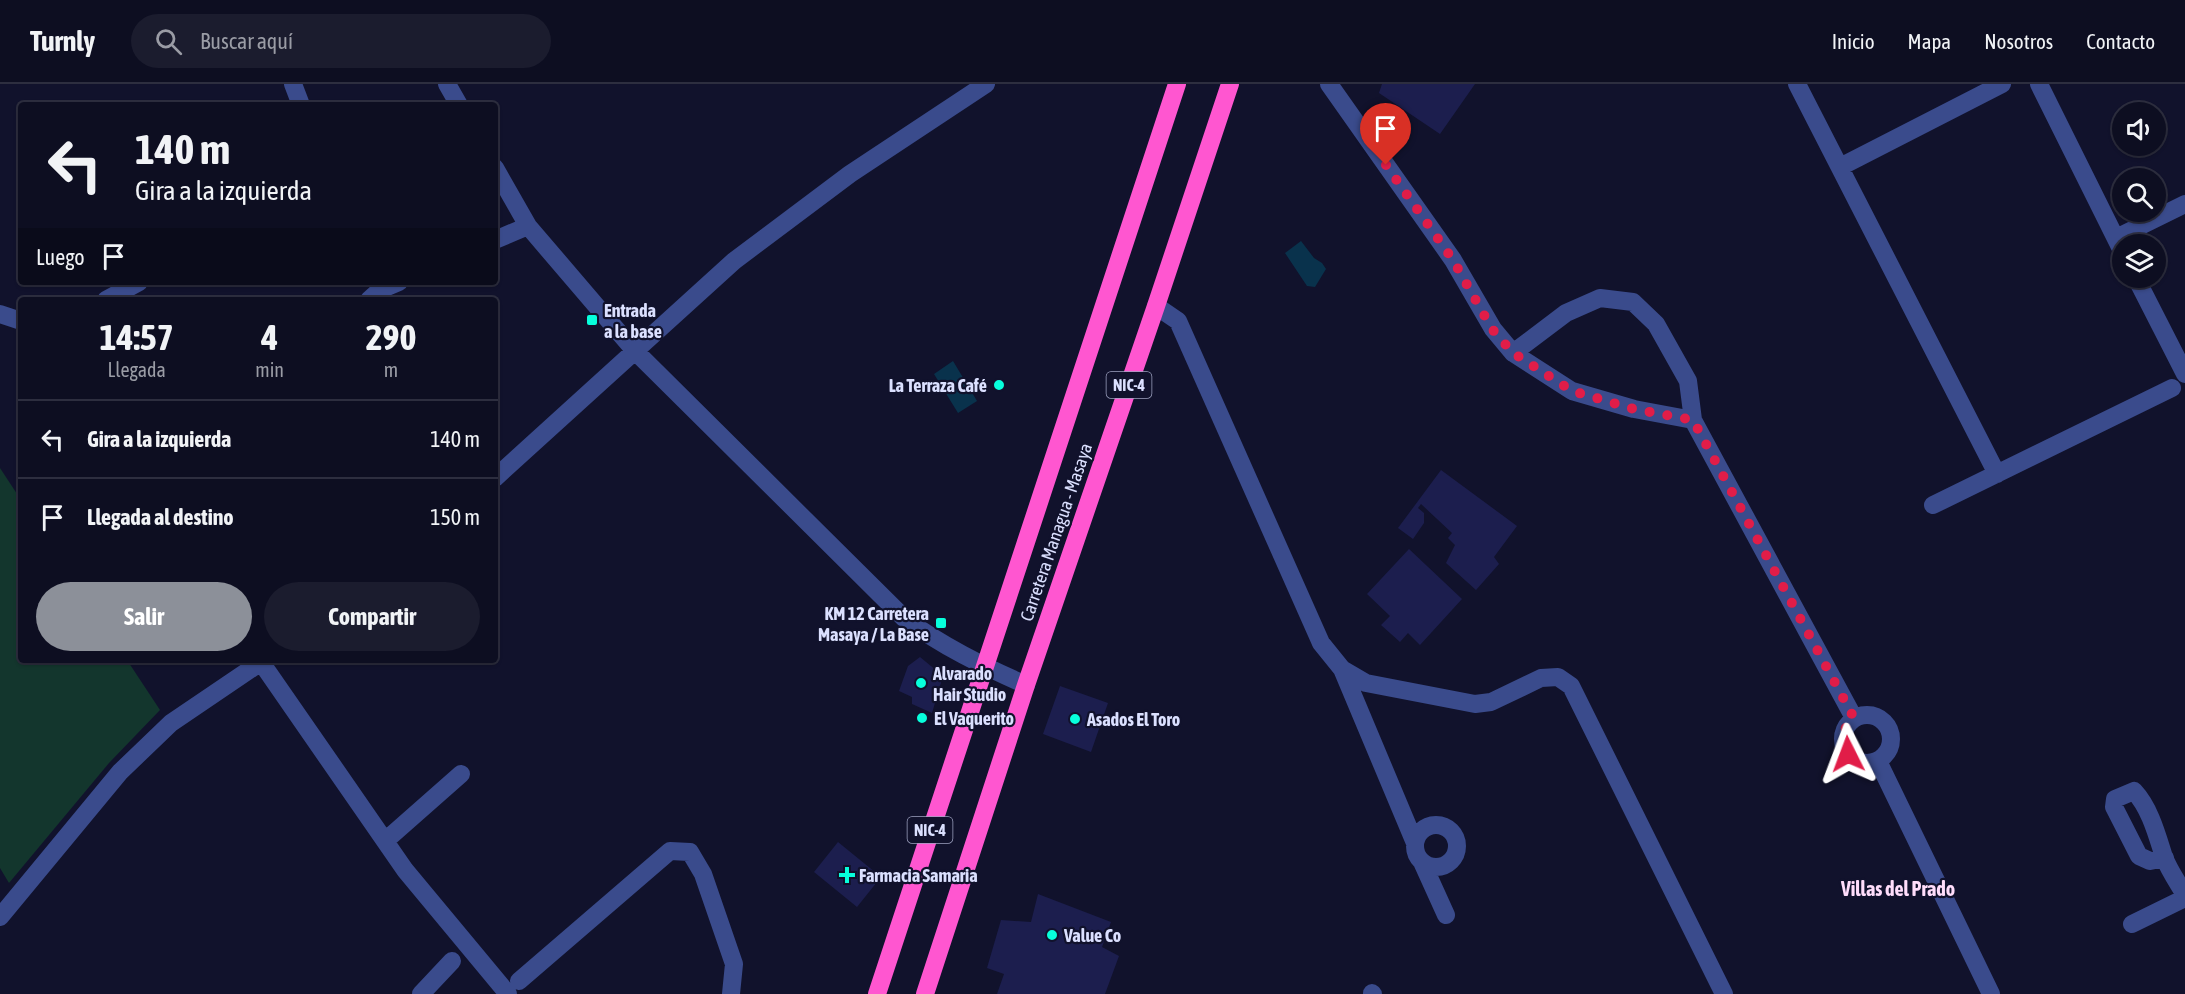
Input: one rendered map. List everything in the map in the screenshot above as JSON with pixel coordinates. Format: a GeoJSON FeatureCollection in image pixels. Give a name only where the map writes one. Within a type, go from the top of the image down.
{"type":"FeatureCollection","features":[{"type":"Feature","properties":{"kind":"highway","name":"Carretera Managua - Masaya"},"geometry":{"type":"LineString","coordinates":[[877,994],[983,666],[1177,84]]}},
{"type":"Feature","properties":{"kind":"highway","name":"Carretera Managua - Masaya"},"geometry":{"type":"LineString","coordinates":[[925,994],[1026,685],[1230,84]]}},
{"type":"Feature","properties":{"kind":"street"},"geometry":{"type":"LineString","coordinates":[[292,84],[300,102]]}},
{"type":"Feature","properties":{"kind":"street"},"geometry":{"type":"LineString","coordinates":[[447,84],[457,102]]}},
{"type":"Feature","properties":{"kind":"street"},"geometry":{"type":"LineString","coordinates":[[498,475],[734,261],[841,180],[986,84]]}},
{"type":"Feature","properties":{"kind":"street"},"geometry":{"type":"LineString","coordinates":[[1329,84],[1453,260],[1492,329],[1513,353],[1572,391],[1634,409],[1693,420]]}},
{"type":"Feature","properties":{"kind":"street"},"geometry":{"type":"LineString","coordinates":[[1797,84],[1997,474]]}},
{"type":"Feature","properties":{"kind":"street"},"geometry":{"type":"LineString","coordinates":[[1840,167],[2002,84]]}},
{"type":"Feature","properties":{"kind":"street"},"geometry":{"type":"LineString","coordinates":[[2039,84],[2114,234]]}},
{"type":"Feature","properties":{"kind":"street"},"geometry":{"type":"LineString","coordinates":[[498,173],[528,226],[634,350],[904,618],[935,640],[983,666],[1026,685]]}},
{"type":"Feature","properties":{"kind":"street"},"geometry":{"type":"LineString","coordinates":[[2137,234],[2185,204]]}},
{"type":"Feature","properties":{"kind":"street"},"geometry":{"type":"LineString","coordinates":[[498,239],[528,226]]}},
{"type":"Feature","properties":{"kind":"street"},"geometry":{"type":"LineString","coordinates":[[112,297],[134,285]]}},
{"type":"Feature","properties":{"kind":"street"},"geometry":{"type":"LineString","coordinates":[[372,297],[380,290],[392,285]]}},
{"type":"Feature","properties":{"kind":"street"},"geometry":{"type":"LineString","coordinates":[[2142,288],[2178,343],[2185,374]]}},
{"type":"Feature","properties":{"kind":"street"},"geometry":{"type":"LineString","coordinates":[[1513,353],[1566,313],[1600,298],[1633,302],[1656,324],[1688,381],[1693,420],[1854,718]]}},
{"type":"Feature","properties":{"kind":"street"},"geometry":{"type":"LineString","coordinates":[[1156,306],[1178,321],[1321,643],[1342,669],[1415,843],[1415,850],[1446,915]]}},
{"type":"Feature","properties":{"kind":"street"},"geometry":{"type":"LineString","coordinates":[[0,314],[18,320]]}},
{"type":"Feature","properties":{"kind":"street"},"geometry":{"type":"LineString","coordinates":[[1933,505],[2172,388]]}},
{"type":"Feature","properties":{"kind":"street"},"geometry":{"type":"LineString","coordinates":[[0,917],[120,772],[171,723],[259,663]]}},
{"type":"Feature","properties":{"kind":"street"},"geometry":{"type":"LineString","coordinates":[[263,663],[405,870],[514,988],[670,851],[690,852],[703,874],[734,964],[731,994]]}},
{"type":"Feature","properties":{"kind":"street"},"geometry":{"type":"LineString","coordinates":[[1342,669],[1366,683],[1475,704],[1491,702],[1541,678],[1558,677],[1572,686],[1724,994]]}},
{"type":"Feature","properties":{"kind":"street"},"geometry":{"type":"LineString","coordinates":[[1870,714],[1884,721],[1889,727],[1892,734],[1889,750],[1878,761],[1870,763],[1854,759],[1844,746],[1844,730],[1854,718],[1870,714]]}},
{"type":"Feature","properties":{"kind":"street"},"geometry":{"type":"LineString","coordinates":[[1878,761],[1991,994]]}},
{"type":"Feature","properties":{"kind":"street"},"geometry":{"type":"LineString","coordinates":[[385,841],[461,774]]}},
{"type":"Feature","properties":{"kind":"street"},"geometry":{"type":"LineString","coordinates":[[1415,843],[1422,831],[1435,825],[1448,829],[1456,841],[1455,854],[1446,864],[1434,867],[1422,861]]}},
{"type":"Feature","properties":{"kind":"street"},"geometry":{"type":"LineString","coordinates":[[2132,924],[2185,896],[2165,858]]}},
{"type":"Feature","properties":{"kind":"street"},"geometry":{"type":"LineString","coordinates":[[420,994],[452,962]]}},
{"type":"Feature","properties":{"kind":"green space"},"geometry":{"type":"Polygon","coordinates":[[[0,468],[18,495],[18,663],[129,663],[160,710],[109,763],[9,883],[0,868],[0,468]]]}},
{"type":"Feature","properties":{"kind":"water"},"geometry":{"type":"Polygon","coordinates":[[[1301,241],[1326,269],[1315,287],[1307,286],[1285,253],[1301,241]]]}},
{"type":"Feature","properties":{"kind":"water"},"geometry":{"type":"Polygon","coordinates":[[[953,361],[977,401],[958,413],[934,374],[953,361]]]}},
{"type":"Feature","properties":{"kind":"building"},"geometry":{"type":"Polygon","coordinates":[[[1382,84],[1475,84],[1440,134],[1379,93],[1382,84]]]}},
{"type":"Feature","properties":{"kind":"building"},"geometry":{"type":"Polygon","coordinates":[[[1441,470],[1517,526],[1494,557],[1499,564],[1476,590],[1446,563],[1455,545],[1448,538],[1452,533],[1421,504],[1418,508],[1424,513],[1424,523],[1413,539],[1398,528],[1441,470]]]}},
{"type":"Feature","properties":{"kind":"building"},"geometry":{"type":"Polygon","coordinates":[[[1409,549],[1462,599],[1420,645],[1408,633],[1400,642],[1381,625],[1390,616],[1367,594],[1409,549]]]}},
{"type":"Feature","properties":{"kind":"building","name":"Alvarado Hair Studio"},"geometry":{"type":"Polygon","coordinates":[[[920,657],[943,676],[932,713],[912,704],[912,697],[899,691],[908,666],[920,657]]]}},
{"type":"Feature","properties":{"kind":"building","name":"Asados El Toro"},"geometry":{"type":"Polygon","coordinates":[[[1060,686],[1108,703],[1091,752],[1043,734],[1060,686]]]}},
{"type":"Feature","properties":{"kind":"building","name":"Farmacia Samaria"},"geometry":{"type":"Polygon","coordinates":[[[838,842],[881,877],[857,907],[814,872],[838,842]]]}},
{"type":"Feature","properties":{"kind":"building","name":"Value Co"},"geometry":{"type":"Polygon","coordinates":[[[1038,894],[1111,922],[1102,947],[1119,956],[1105,994],[997,994],[1004,974],[987,968],[1001,920],[1031,922],[1038,894]]]}},
{"type":"Feature","properties":{"kind":"place","name":"Entrada a la base"},"geometry":{"type":"Point","coordinates":[592,320]}},
{"type":"Feature","properties":{"kind":"place","name":"La Terraza Café"},"geometry":{"type":"Point","coordinates":[999,385]}},
{"type":"Feature","properties":{"kind":"place","name":"KM 12 Carretera Masaya / La Base"},"geometry":{"type":"Point","coordinates":[941,623]}},
{"type":"Feature","properties":{"kind":"place","name":"Alvarado Hair Studio"},"geometry":{"type":"Point","coordinates":[921,683]}},
{"type":"Feature","properties":{"kind":"place","name":"El Vaquerito"},"geometry":{"type":"Point","coordinates":[922,718]}},
{"type":"Feature","properties":{"kind":"place","name":"Asados El Toro"},"geometry":{"type":"Point","coordinates":[1075,719]}},
{"type":"Feature","properties":{"kind":"place","name":"Farmacia Samaria"},"geometry":{"type":"Point","coordinates":[847,875]}},
{"type":"Feature","properties":{"kind":"place","name":"Value Co"},"geometry":{"type":"Point","coordinates":[1052,935]}},
{"type":"Feature","properties":{"kind":"district","name":"Villas del Prado"},"geometry":{"type":"Point","coordinates":[1898,888]}},
{"type":"Feature","properties":{"kind":"route"},"geometry":{"type":"LineString","coordinates":[[1386,165],[1453,260],[1492,329],[1513,353],[1572,391],[1634,409],[1693,420],[1854,718],[1844,730],[1844,746],[1848,754]]}}]}
